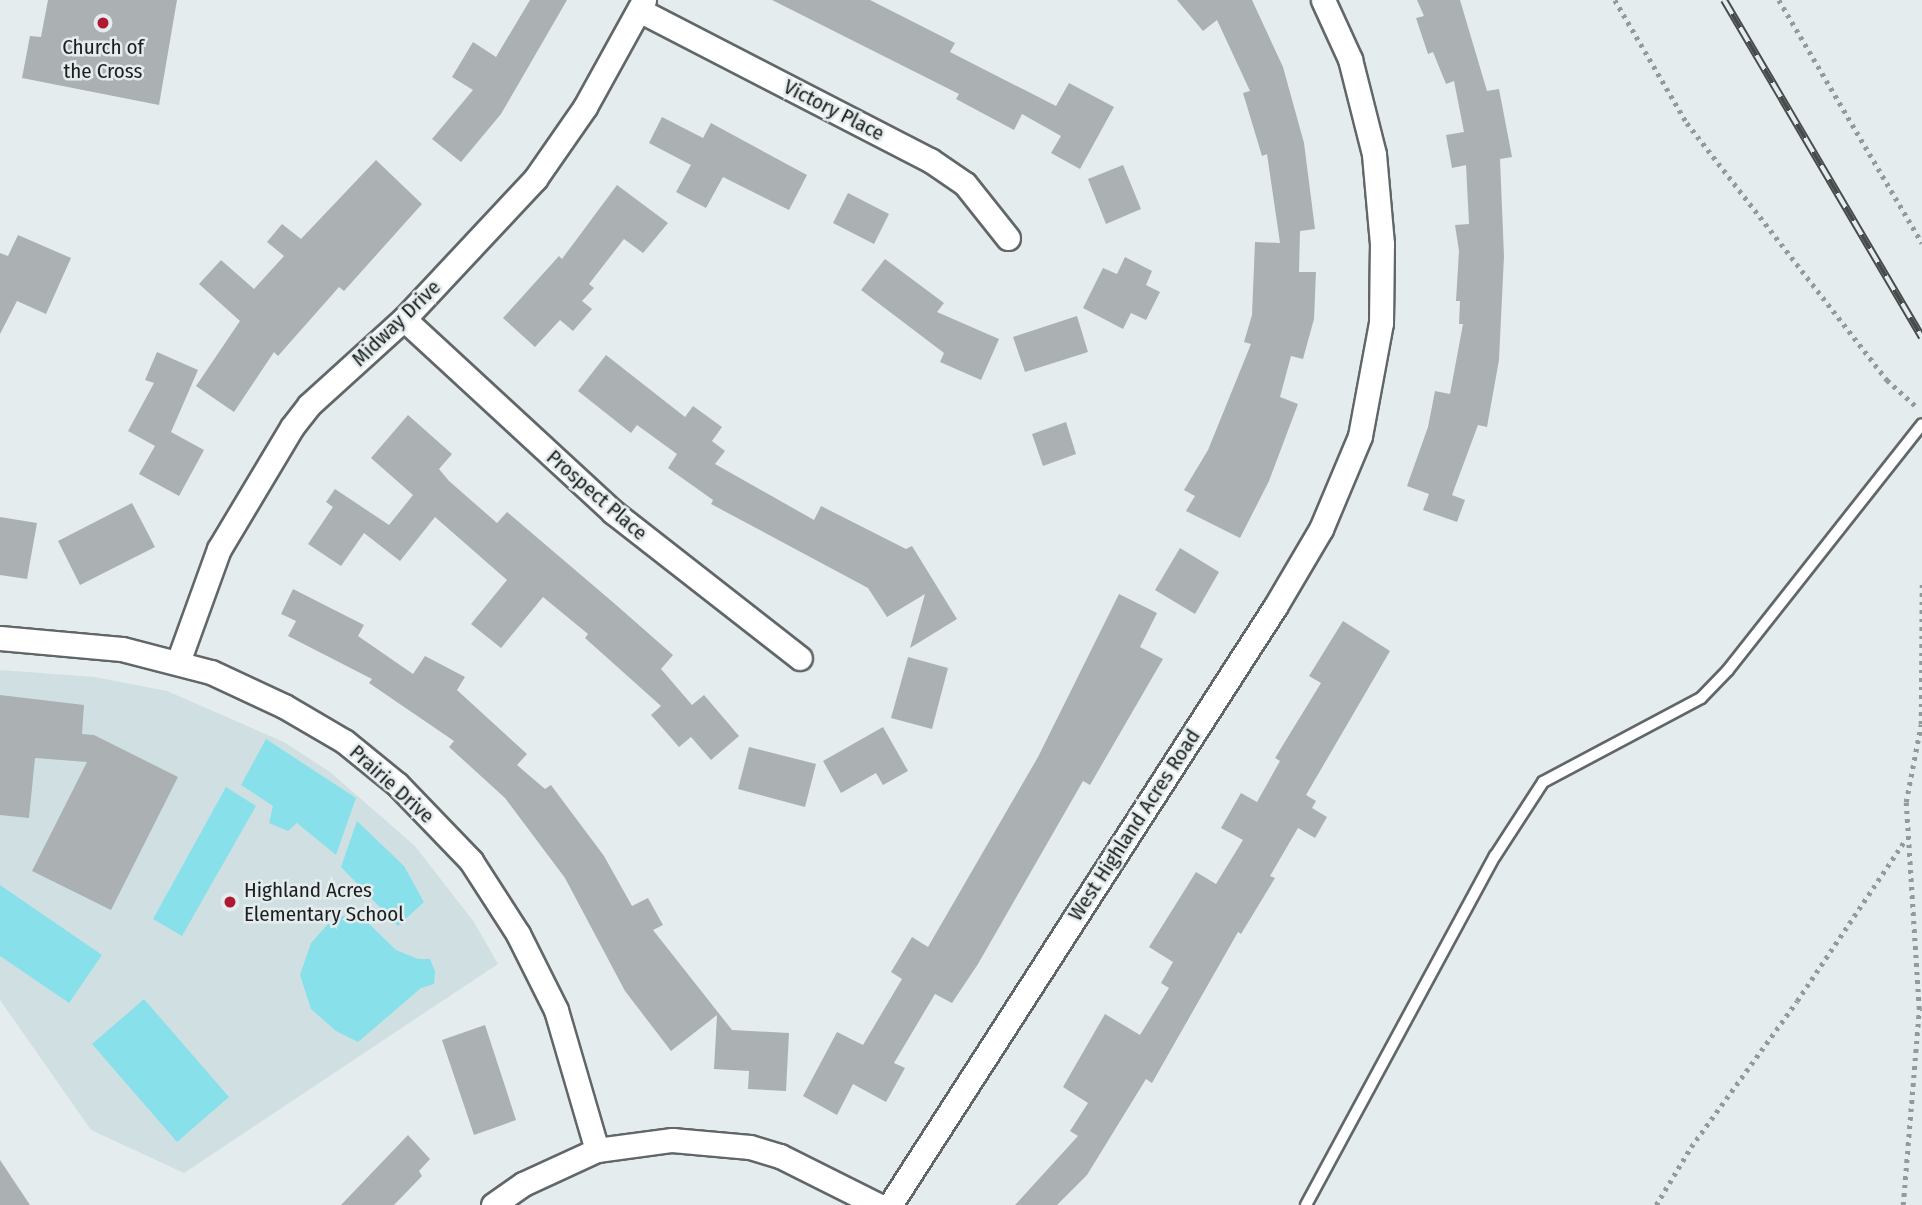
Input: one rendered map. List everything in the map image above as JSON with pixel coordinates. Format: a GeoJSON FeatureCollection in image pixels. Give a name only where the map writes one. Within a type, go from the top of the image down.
{"type":"FeatureCollection","features":[{"type":"Feature","properties":{"kind":"street","name":"West Highland Acres Road"},"geometry":{"type":"LineString","coordinates":[[890,1205],[1275,607],[1321,530],[1360,436],[1381,323],[1382,244],[1374,154],[1350,59],[1323,0]]}},
{"type":"Feature","properties":{"kind":"street","name":"Victory Place"},"geometry":{"type":"LineString","coordinates":[[641,5],[930,160],[965,184],[1008,238]]}},
{"type":"Feature","properties":{"kind":"street","name":"Midway Drive"},"geometry":{"type":"LineString","coordinates":[[178,662],[219,549],[292,427],[309,405],[404,319],[508,210],[548,161],[585,107],[641,5]]}},
{"type":"Feature","properties":{"kind":"street","name":"Prospect Place"},"geometry":{"type":"LineString","coordinates":[[404,319],[613,512],[800,658]]}},
{"type":"Feature","properties":{"kind":"street","name":"Prairie Drive"},"geometry":{"type":"LineString","coordinates":[[0,638],[122,649],[178,662],[250,689],[344,741],[397,784],[471,861],[518,934],[556,1010],[597,1150]]}},
{"type":"Feature","properties":{"kind":"street"},"geometry":{"type":"LineString","coordinates":[[493,1205],[523,1184],[597,1150],[673,1140],[750,1147],[809,1169],[878,1205]]}},
{"type":"Feature","properties":{"kind":"lane"},"geometry":{"type":"LineString","coordinates":[[1306,1205],[1495,856],[1543,782],[1701,698],[1728,670],[1922,424]]}},
{"type":"Feature","properties":{"kind":"path"},"geometry":{"type":"LineString","coordinates":[[1615,0],[1687,123],[1887,380],[1922,411]]}},
{"type":"Feature","properties":{"kind":"path"},"geometry":{"type":"LineString","coordinates":[[1779,0],[1922,243]]}},
{"type":"Feature","properties":{"kind":"path"},"geometry":{"type":"LineString","coordinates":[[1903,1205],[1919,1009],[1906,802],[1922,724],[1922,580]]}},
{"type":"Feature","properties":{"kind":"path"},"geometry":{"type":"LineString","coordinates":[[1656,1205],[1691,1147],[1797,1001],[1908,837]]}},
{"type":"Feature","properties":{"kind":"shaded area","name":"Highland Acres Elementary School"},"geometry":{"type":"Polygon","coordinates":[[[0,670],[95,677],[167,691],[284,742],[330,772],[415,846],[474,922],[498,964],[184,1173],[91,1130],[0,1000],[0,670]]]}},
{"type":"Feature","properties":{"kind":"shaded area"},"geometry":{"type":"Polygon","coordinates":[[[266,739],[356,798],[336,855],[297,823],[288,831],[269,823],[273,806],[241,785],[266,739]]]}},
{"type":"Feature","properties":{"kind":"shaded area"},"geometry":{"type":"Polygon","coordinates":[[[226,787],[256,806],[182,936],[153,919],[226,787]]]}},
{"type":"Feature","properties":{"kind":"shaded area"},"geometry":{"type":"Polygon","coordinates":[[[357,821],[404,866],[424,902],[398,926],[341,867],[357,821]]]}},
{"type":"Feature","properties":{"kind":"shaded area"},"geometry":{"type":"Polygon","coordinates":[[[0,885],[102,955],[69,1003],[0,956],[0,885]]]}},
{"type":"Feature","properties":{"kind":"shaded area"},"geometry":{"type":"Polygon","coordinates":[[[360,915],[396,950],[418,959],[430,959],[435,971],[434,984],[421,988],[358,1042],[336,1031],[311,1009],[300,975],[311,943],[327,925],[343,916],[360,915]]]}},
{"type":"Feature","properties":{"kind":"shaded area"},"geometry":{"type":"Polygon","coordinates":[[[144,999],[229,1097],[177,1142],[92,1044],[144,999]]]}},
{"type":"Feature","properties":{"kind":"building"},"geometry":{"type":"Polygon","coordinates":[[[48,0],[177,0],[159,105],[22,78],[30,36],[41,37],[48,0]]]}},
{"type":"Feature","properties":{"kind":"building"},"geometry":{"type":"Polygon","coordinates":[[[530,0],[567,0],[501,114],[461,162],[432,139],[473,90],[452,77],[473,42],[496,57],[530,0]]]}},
{"type":"Feature","properties":{"kind":"building"},"geometry":{"type":"Polygon","coordinates":[[[772,0],[870,0],[955,43],[950,52],[1056,106],[1069,83],[1114,107],[1080,169],[1051,153],[1061,136],[1022,114],[1014,130],[956,99],[959,94],[772,0]]]}},
{"type":"Feature","properties":{"kind":"building"},"geometry":{"type":"Polygon","coordinates":[[[1177,0],[1252,0],[1283,67],[1304,143],[1315,229],[1300,231],[1299,272],[1316,272],[1314,319],[1303,359],[1291,356],[1280,397],[1298,404],[1269,481],[1240,538],[1186,511],[1195,496],[1184,490],[1208,450],[1251,344],[1244,342],[1252,315],[1255,242],[1280,243],[1267,154],[1262,156],[1243,93],[1250,91],[1217,20],[1203,31],[1177,0]]]}},
{"type":"Feature","properties":{"kind":"building"},"geometry":{"type":"Polygon","coordinates":[[[1417,0],[1460,0],[1487,91],[1499,89],[1512,157],[1500,159],[1504,256],[1499,360],[1487,427],[1478,425],[1452,495],[1465,500],[1457,522],[1423,510],[1429,494],[1407,486],[1428,427],[1435,391],[1450,394],[1463,324],[1459,324],[1460,301],[1456,301],[1459,251],[1455,225],[1469,224],[1466,165],[1452,168],[1446,135],[1464,132],[1454,81],[1446,84],[1433,52],[1428,54],[1416,18],[1424,16],[1417,0]]]}},
{"type":"Feature","properties":{"kind":"building"},"geometry":{"type":"Polygon","coordinates":[[[662,117],[703,138],[711,123],[807,175],[789,210],[723,177],[706,208],[676,192],[691,165],[649,143],[662,117]]]}},
{"type":"Feature","properties":{"kind":"building"},"geometry":{"type":"Polygon","coordinates":[[[376,160],[422,204],[344,291],[339,287],[278,356],[274,352],[234,412],[196,386],[240,321],[199,284],[221,260],[254,289],[284,256],[267,242],[282,224],[301,239],[376,160]]]}},
{"type":"Feature","properties":{"kind":"building"},"geometry":{"type":"Polygon","coordinates":[[[1123,165],[1141,209],[1106,224],[1088,179],[1123,165]]]}},
{"type":"Feature","properties":{"kind":"building"},"geometry":{"type":"Polygon","coordinates":[[[617,185],[668,223],[643,253],[624,239],[589,284],[594,288],[582,301],[592,309],[573,331],[560,320],[535,347],[503,318],[559,256],[562,259],[617,185]]]}},
{"type":"Feature","properties":{"kind":"building"},"geometry":{"type":"Polygon","coordinates":[[[848,193],[889,214],[874,244],[833,223],[848,193]]]}},
{"type":"Feature","properties":{"kind":"building"},"geometry":{"type":"Polygon","coordinates":[[[18,235],[71,258],[46,314],[17,301],[0,334],[0,253],[8,256],[18,235]]]}},
{"type":"Feature","properties":{"kind":"building"},"geometry":{"type":"Polygon","coordinates":[[[1125,257],[1152,271],[1146,285],[1160,292],[1146,320],[1131,313],[1123,329],[1083,308],[1103,268],[1117,274],[1125,257]]]}},
{"type":"Feature","properties":{"kind":"building"},"geometry":{"type":"Polygon","coordinates":[[[885,259],[944,303],[937,312],[999,339],[981,380],[940,362],[944,353],[861,290],[885,259]]]}},
{"type":"Feature","properties":{"kind":"building"},"geometry":{"type":"Polygon","coordinates":[[[1077,316],[1088,352],[1025,372],[1013,337],[1077,316]]]}},
{"type":"Feature","properties":{"kind":"building"},"geometry":{"type":"Polygon","coordinates":[[[157,352],[198,370],[171,432],[204,450],[179,496],[139,474],[155,446],[128,431],[154,383],[145,380],[157,352]]]}},
{"type":"Feature","properties":{"kind":"building"},"geometry":{"type":"Polygon","coordinates":[[[606,355],[685,417],[693,406],[722,427],[712,441],[725,451],[715,464],[814,520],[821,506],[906,549],[912,546],[957,619],[910,648],[925,594],[887,617],[868,588],[711,504],[713,500],[668,468],[677,454],[637,425],[631,433],[578,391],[606,355]]]}},
{"type":"Feature","properties":{"kind":"building"},"geometry":{"type":"Polygon","coordinates":[[[408,415],[452,454],[439,469],[449,481],[497,523],[507,512],[673,655],[661,669],[692,705],[704,695],[739,736],[711,760],[691,737],[679,747],[651,715],[661,706],[585,638],[588,634],[543,597],[501,648],[471,624],[507,580],[435,517],[400,561],[364,533],[341,566],[308,544],[333,507],[326,502],[335,489],[389,525],[413,495],[371,458],[408,415]]]}},
{"type":"Feature","properties":{"kind":"building"},"geometry":{"type":"Polygon","coordinates":[[[1066,422],[1076,454],[1043,466],[1032,434],[1066,422]]]}},
{"type":"Feature","properties":{"kind":"building"},"geometry":{"type":"Polygon","coordinates":[[[132,503],[155,547],[80,585],[58,541],[132,503]]]}},
{"type":"Feature","properties":{"kind":"building"},"geometry":{"type":"Polygon","coordinates":[[[0,517],[37,523],[27,579],[0,575],[0,517]]]}},
{"type":"Feature","properties":{"kind":"building"},"geometry":{"type":"Polygon","coordinates":[[[1180,548],[1219,572],[1195,614],[1155,590],[1180,548]]]}},
{"type":"Feature","properties":{"kind":"building"},"geometry":{"type":"Polygon","coordinates":[[[293,589],[364,625],[358,636],[413,674],[425,656],[465,677],[457,690],[527,754],[517,765],[545,789],[551,785],[604,856],[632,906],[648,898],[663,925],[653,930],[732,1030],[789,1033],[786,1091],[748,1089],[749,1071],[714,1069],[717,1015],[671,1051],[625,991],[565,878],[505,798],[449,747],[454,741],[369,683],[372,679],[288,636],[296,621],[281,614],[293,589]]]}},
{"type":"Feature","properties":{"kind":"building"},"geometry":{"type":"Polygon","coordinates":[[[1119,594],[1157,613],[1140,647],[1163,659],[1090,785],[1083,781],[978,964],[952,1003],[935,994],[894,1063],[905,1068],[886,1102],[853,1084],[837,1115],[803,1096],[837,1032],[863,1045],[902,979],[891,972],[912,937],[928,947],[1038,757],[1119,594]]]}},
{"type":"Feature","properties":{"kind":"building"},"geometry":{"type":"Polygon","coordinates":[[[1343,621],[1390,651],[1306,795],[1316,801],[1312,808],[1327,817],[1315,838],[1298,828],[1270,876],[1275,878],[1241,934],[1238,932],[1152,1083],[1146,1079],[1087,1175],[1057,1205],[1015,1205],[1078,1136],[1070,1131],[1088,1103],[1063,1087],[1105,1014],[1140,1035],[1169,988],[1161,983],[1173,962],[1149,947],[1196,872],[1216,884],[1243,840],[1221,828],[1241,793],[1257,802],[1280,761],[1275,758],[1321,683],[1309,676],[1343,621]]]}},
{"type":"Feature","properties":{"kind":"building"},"geometry":{"type":"Polygon","coordinates":[[[908,657],[948,668],[932,729],[891,718],[908,657]]]}},
{"type":"Feature","properties":{"kind":"building"},"geometry":{"type":"Polygon","coordinates":[[[0,695],[84,705],[82,734],[94,735],[178,777],[111,910],[32,871],[87,762],[35,758],[29,818],[0,815],[0,695]]]}},
{"type":"Feature","properties":{"kind":"building"},"geometry":{"type":"Polygon","coordinates":[[[883,727],[908,771],[883,785],[876,773],[841,793],[823,761],[883,727]]]}},
{"type":"Feature","properties":{"kind":"building"},"geometry":{"type":"Polygon","coordinates":[[[749,747],[816,764],[805,807],[738,789],[749,747]]]}},
{"type":"Feature","properties":{"kind":"building"},"geometry":{"type":"Polygon","coordinates":[[[485,1025],[516,1120],[474,1135],[442,1040],[485,1025]]]}},
{"type":"Feature","properties":{"kind":"building"},"geometry":{"type":"Polygon","coordinates":[[[408,1135],[430,1159],[419,1171],[422,1176],[394,1205],[341,1205],[408,1135]]]}},
{"type":"Feature","properties":{"kind":"building"},"geometry":{"type":"Polygon","coordinates":[[[0,1160],[30,1205],[0,1205],[0,1160]]]}},
{"type":"Feature","properties":{"kind":"railway"},"geometry":{"type":"LineString","coordinates":[[1724,0],[1922,337]]}},
{"type":"Feature","properties":{"kind":"place","name":"Church of the Cross"},"geometry":{"type":"Point","coordinates":[103,23]}},
{"type":"Feature","properties":{"kind":"place","name":"Highland Acres Elementary School"},"geometry":{"type":"Point","coordinates":[230,902]}}]}
